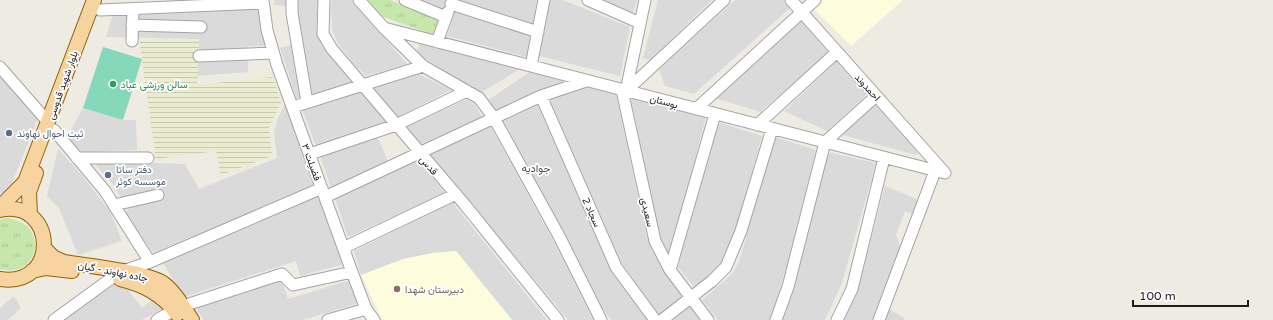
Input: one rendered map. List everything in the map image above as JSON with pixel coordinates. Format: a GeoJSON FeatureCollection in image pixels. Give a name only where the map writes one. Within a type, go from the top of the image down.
{"type":"FeatureCollection","features":[{"type":"Feature","properties":{"kind":"main road","name":"بلوار شهید قدوسی"},"geometry":{"type":"LineString","coordinates":[[30,215],[29,192],[51,126],[99,3]]}},
{"type":"Feature","properties":{"kind":"main road","name":"بلوار شهید قدوسی"},"geometry":{"type":"LineString","coordinates":[[0,208],[25,182],[51,126]]}},
{"type":"Feature","properties":{"kind":"main road"},"geometry":{"type":"LineString","coordinates":[[0,208],[20,210],[30,215],[38,223],[42,232],[44,248],[40,261],[32,271]]}},
{"type":"Feature","properties":{"kind":"main road","name":"جاده نهاوند - گیان"},"geometry":{"type":"LineString","coordinates":[[44,248],[58,260],[117,275]]}},
{"type":"Feature","properties":{"kind":"main road","name":"جاده نهاوند - گیان"},"geometry":{"type":"LineString","coordinates":[[0,280],[19,278],[32,271],[54,268],[148,277],[162,283],[179,312],[192,320]]}},
{"type":"Feature","properties":{"kind":"street"},"geometry":{"type":"LineString","coordinates":[[292,0],[292,13],[307,102]]}},
{"type":"Feature","properties":{"kind":"street","name":"قدس"},"geometry":{"type":"LineString","coordinates":[[324,0],[324,34],[332,49],[418,153],[456,194],[558,320]]}},
{"type":"Feature","properties":{"kind":"street"},"geometry":{"type":"LineString","coordinates":[[359,0],[384,28],[423,66],[479,98],[494,118],[559,236],[601,320]]}},
{"type":"Feature","properties":{"kind":"street"},"geometry":{"type":"LineString","coordinates":[[405,0],[446,17]]}},
{"type":"Feature","properties":{"kind":"street"},"geometry":{"type":"LineString","coordinates":[[531,66],[544,0]]}},
{"type":"Feature","properties":{"kind":"street"},"geometry":{"type":"LineString","coordinates":[[588,0],[640,23]]}},
{"type":"Feature","properties":{"kind":"street"},"geometry":{"type":"LineString","coordinates":[[624,90],[645,0]]}},
{"type":"Feature","properties":{"kind":"street"},"geometry":{"type":"LineString","coordinates":[[624,90],[724,0]]}},
{"type":"Feature","properties":{"kind":"street","name":"احمدوند"},"geometry":{"type":"LineString","coordinates":[[791,0],[876,96],[940,172]]}},
{"type":"Feature","properties":{"kind":"street"},"geometry":{"type":"LineString","coordinates":[[696,109],[815,0]]}},
{"type":"Feature","properties":{"kind":"street"},"geometry":{"type":"LineString","coordinates":[[99,3],[133,9],[204,3],[263,1]]}},
{"type":"Feature","properties":{"kind":"street","name":"فضیلت ۳"},"geometry":{"type":"LineString","coordinates":[[263,1],[267,30],[273,53],[352,272],[366,309],[374,320]]}},
{"type":"Feature","properties":{"kind":"street"},"geometry":{"type":"LineString","coordinates":[[437,42],[451,2],[538,32]]}},
{"type":"Feature","properties":{"kind":"street"},"geometry":{"type":"LineString","coordinates":[[132,41],[133,9]]}},
{"type":"Feature","properties":{"kind":"street"},"geometry":{"type":"LineString","coordinates":[[132,25],[201,27]]}},
{"type":"Feature","properties":{"kind":"street","name":"بوستان"},"geometry":{"type":"LineString","coordinates":[[384,28],[940,172]]}},
{"type":"Feature","properties":{"kind":"street"},"geometry":{"type":"LineString","coordinates":[[757,125],[837,52]]}},
{"type":"Feature","properties":{"kind":"street"},"geometry":{"type":"LineString","coordinates":[[198,56],[273,53]]}},
{"type":"Feature","properties":{"kind":"street"},"geometry":{"type":"LineString","coordinates":[[293,107],[361,84],[423,66]]}},
{"type":"Feature","properties":{"kind":"street"},"geometry":{"type":"LineString","coordinates":[[0,67],[105,191],[150,262]]}},
{"type":"Feature","properties":{"kind":"street"},"geometry":{"type":"LineString","coordinates":[[54,320],[117,275],[418,153],[541,96],[587,81]]}},
{"type":"Feature","properties":{"kind":"street","name":"سعیدی"},"geometry":{"type":"LineString","coordinates":[[624,90],[650,223],[655,241],[670,270],[708,320]]}},
{"type":"Feature","properties":{"kind":"street"},"geometry":{"type":"LineString","coordinates":[[310,154],[396,125],[467,91]]}},
{"type":"Feature","properties":{"kind":"street","name":"سجاد 2"},"geometry":{"type":"LineString","coordinates":[[541,96],[616,267],[655,320]]}},
{"type":"Feature","properties":{"kind":"street"},"geometry":{"type":"LineString","coordinates":[[776,320],[788,287],[825,142],[876,96]]}},
{"type":"Feature","properties":{"kind":"street"},"geometry":{"type":"LineString","coordinates":[[670,270],[715,114]]}},
{"type":"Feature","properties":{"kind":"street"},"geometry":{"type":"LineString","coordinates":[[662,320],[691,298],[726,267],[733,254],[772,129]]}},
{"type":"Feature","properties":{"kind":"street"},"geometry":{"type":"LineString","coordinates":[[77,158],[148,158]]}},
{"type":"Feature","properties":{"kind":"street"},"geometry":{"type":"LineString","coordinates":[[837,320],[852,289],[884,158]]}},
{"type":"Feature","properties":{"kind":"street"},"geometry":{"type":"LineString","coordinates":[[879,320],[940,172]]}},
{"type":"Feature","properties":{"kind":"street"},"geometry":{"type":"LineString","coordinates":[[343,248],[456,194]]}},
{"type":"Feature","properties":{"kind":"street"},"geometry":{"type":"LineString","coordinates":[[114,205],[158,195]]}},
{"type":"Feature","properties":{"kind":"street"},"geometry":{"type":"LineString","coordinates":[[157,320],[282,274],[293,285],[352,272]]}},
{"type":"Feature","properties":{"kind":"street"},"geometry":{"type":"LineString","coordinates":[[328,320],[366,309]]}},
{"type":"Feature","properties":{"kind":"shaded area"},"geometry":{"type":"Polygon","coordinates":[[[274,0],[318,0],[316,29],[330,55],[351,82],[297,100],[280,48],[302,42],[297,7],[274,5],[274,0]]]}},
{"type":"Feature","properties":{"kind":"shaded area"},"geometry":{"type":"Polygon","coordinates":[[[332,0],[352,0],[407,64],[366,76],[354,64],[337,42],[332,30],[332,0]]]}},
{"type":"Feature","properties":{"kind":"shaded area"},"geometry":{"type":"Polygon","coordinates":[[[419,0],[537,0],[527,57],[447,36],[454,14],[419,0]]]}},
{"type":"Feature","properties":{"kind":"shaded area"},"geometry":{"type":"Polygon","coordinates":[[[549,0],[563,0],[630,27],[620,76],[539,56],[549,0]]]}},
{"type":"Feature","properties":{"kind":"shaded area"},"geometry":{"type":"Polygon","coordinates":[[[601,0],[637,0],[633,13],[601,0]]]}},
{"type":"Feature","properties":{"kind":"shaded area"},"geometry":{"type":"Polygon","coordinates":[[[658,0],[712,0],[650,60],[643,58],[658,0]]]}},
{"type":"Feature","properties":{"kind":"shaded area"},"geometry":{"type":"Polygon","coordinates":[[[735,0],[784,0],[791,7],[694,94],[665,86],[659,69],[735,0]]]}},
{"type":"Feature","properties":{"kind":"shaded area"},"geometry":{"type":"Polygon","coordinates":[[[823,0],[903,0],[851,46],[814,9],[823,0]]]}},
{"type":"Feature","properties":{"kind":"shaded area"},"geometry":{"type":"Polygon","coordinates":[[[260,8],[260,25],[265,46],[248,46],[248,72],[197,76],[199,39],[106,37],[113,14],[260,8]]]}},
{"type":"Feature","properties":{"kind":"shaded area"},"geometry":{"type":"Polygon","coordinates":[[[802,20],[831,51],[760,112],[715,98],[802,20]]]}},
{"type":"Feature","properties":{"kind":"shaded area"},"geometry":{"type":"Polygon","coordinates":[[[139,39],[199,39],[197,85],[273,77],[281,103],[269,127],[272,156],[221,175],[216,151],[156,159],[139,39]]]}},
{"type":"Feature","properties":{"kind":"shaded area"},"geometry":{"type":"Polygon","coordinates":[[[421,41],[522,68],[480,93],[416,53],[421,41]]]}},
{"type":"Feature","properties":{"kind":"shaded area"},"geometry":{"type":"Polygon","coordinates":[[[838,60],[867,94],[827,131],[784,111],[838,60]]]}},
{"type":"Feature","properties":{"kind":"shaded area"},"geometry":{"type":"Polygon","coordinates":[[[531,71],[566,80],[497,112],[487,101],[531,71]]]}},
{"type":"Feature","properties":{"kind":"shaded area"},"geometry":{"type":"Polygon","coordinates":[[[0,74],[38,118],[12,183],[3,193],[0,193],[0,74]]]}},
{"type":"Feature","properties":{"kind":"shaded area"},"geometry":{"type":"Polygon","coordinates":[[[419,74],[451,90],[398,117],[372,89],[419,74]]]}},
{"type":"Feature","properties":{"kind":"shaded area"},"geometry":{"type":"Polygon","coordinates":[[[586,85],[616,94],[647,238],[667,273],[686,298],[659,316],[621,262],[549,99],[586,85]]]}},
{"type":"Feature","properties":{"kind":"shaded area"},"geometry":{"type":"Polygon","coordinates":[[[359,91],[388,122],[316,146],[302,109],[359,91]]]}},
{"type":"Feature","properties":{"kind":"shaded area"},"geometry":{"type":"Polygon","coordinates":[[[631,98],[706,117],[669,257],[659,235],[631,98]]]}},
{"type":"Feature","properties":{"kind":"shaded area"},"geometry":{"type":"Polygon","coordinates":[[[467,99],[475,105],[482,117],[419,145],[405,127],[467,99]]]}},
{"type":"Feature","properties":{"kind":"shaded area"},"geometry":{"type":"Polygon","coordinates":[[[876,101],[919,150],[916,155],[839,134],[876,101]]]}},
{"type":"Feature","properties":{"kind":"shaded area"},"geometry":{"type":"Polygon","coordinates":[[[286,102],[314,186],[153,253],[125,213],[128,210],[114,186],[96,165],[98,161],[185,164],[199,189],[277,158],[274,132],[278,118],[286,102]]]}},
{"type":"Feature","properties":{"kind":"shaded area"},"geometry":{"type":"Polygon","coordinates":[[[539,102],[611,270],[647,320],[611,320],[595,298],[504,121],[539,102]]]}},
{"type":"Feature","properties":{"kind":"shaded area"},"geometry":{"type":"Polygon","coordinates":[[[83,108],[123,120],[136,120],[137,150],[83,152],[70,142],[68,135],[83,108]]]}},
{"type":"Feature","properties":{"kind":"shaded area"},"geometry":{"type":"Polygon","coordinates":[[[721,123],[762,136],[729,252],[722,265],[711,277],[695,288],[678,267],[717,125],[721,123]]]}},
{"type":"Feature","properties":{"kind":"shaded area"},"geometry":{"type":"Polygon","coordinates":[[[491,127],[561,255],[593,320],[568,320],[430,154],[491,127]]]}},
{"type":"Feature","properties":{"kind":"shaded area"},"geometry":{"type":"Polygon","coordinates":[[[377,136],[388,161],[331,188],[320,156],[377,136]]]}},
{"type":"Feature","properties":{"kind":"shaded area"},"geometry":{"type":"Polygon","coordinates":[[[775,137],[816,150],[788,262],[771,318],[770,320],[718,320],[702,300],[732,274],[739,262],[775,137]]]}},
{"type":"Feature","properties":{"kind":"shaded area"},"geometry":{"type":"Polygon","coordinates":[[[58,149],[81,174],[111,213],[122,241],[78,255],[59,208],[47,196],[58,149]]]}},
{"type":"Feature","properties":{"kind":"shaded area"},"geometry":{"type":"Polygon","coordinates":[[[827,152],[876,163],[842,283],[825,320],[781,320],[827,152]]]}},
{"type":"Feature","properties":{"kind":"shaded area"},"geometry":{"type":"Polygon","coordinates":[[[417,159],[445,193],[348,237],[335,198],[417,159]]]}},
{"type":"Feature","properties":{"kind":"shaded area"},"geometry":{"type":"Polygon","coordinates":[[[885,186],[924,202],[918,218],[905,211],[896,235],[901,248],[881,305],[905,318],[904,320],[844,320],[858,290],[885,186]]]}},
{"type":"Feature","properties":{"kind":"shaded area"},"geometry":{"type":"Polygon","coordinates":[[[319,194],[345,264],[300,276],[296,261],[184,297],[161,260],[319,194]]]}},
{"type":"Feature","properties":{"kind":"shaded area"},"geometry":{"type":"Polygon","coordinates":[[[452,202],[547,320],[512,320],[456,251],[433,253],[403,259],[361,275],[354,251],[452,202]]]}},
{"type":"Feature","properties":{"kind":"shaded area"},"geometry":{"type":"Polygon","coordinates":[[[456,251],[512,320],[382,320],[361,275],[403,259],[433,253],[456,251]]]}},
{"type":"Feature","properties":{"kind":"shaded area"},"geometry":{"type":"Polygon","coordinates":[[[350,280],[359,303],[303,320],[204,320],[195,307],[282,281],[288,299],[350,280]]]}},
{"type":"Feature","properties":{"kind":"shaded area"},"geometry":{"type":"Polygon","coordinates":[[[115,285],[128,290],[142,308],[155,298],[164,309],[141,320],[61,320],[76,308],[115,285]]]}},
{"type":"Feature","properties":{"kind":"shaded area"},"geometry":{"type":"Polygon","coordinates":[[[14,296],[21,308],[8,320],[0,320],[0,308],[14,296]]]}},
{"type":"Feature","properties":{"kind":"shaded area"},"geometry":{"type":"Polygon","coordinates":[[[691,305],[703,320],[671,320],[691,305]]]}},
{"type":"Feature","properties":{"kind":"green space"},"geometry":{"type":"Polygon","coordinates":[[[367,0],[390,0],[439,20],[434,35],[381,16],[367,0]]]}},
{"type":"Feature","properties":{"kind":"green space","name":"سالن ورزشی عباد"},"geometry":{"type":"Polygon","coordinates":[[[103,47],[142,59],[123,120],[83,108],[103,47]]]}},
{"type":"Feature","properties":{"kind":"green space"},"geometry":{"type":"Polygon","coordinates":[[[7,218],[21,222],[30,230],[34,239],[35,250],[31,259],[24,266],[13,270],[0,269],[0,220],[7,218]]]}},
{"type":"Feature","properties":{"kind":"place","name":"سالن ورزشی عباد"},"geometry":{"type":"Point","coordinates":[113,84]}},
{"type":"Feature","properties":{"kind":"place","name":"ثبت احوال نهاوند"},"geometry":{"type":"Point","coordinates":[9,133]}},
{"type":"Feature","properties":{"kind":"place","name":"دفتر ساتا موسسه کوثر"},"geometry":{"type":"Point","coordinates":[108,175]}},
{"type":"Feature","properties":{"kind":"place","name":"دبیرستان شهدا"},"geometry":{"type":"Point","coordinates":[397,289]}},
{"type":"Feature","properties":{"kind":"district","name":"جوادیه"},"geometry":{"type":"Point","coordinates":[536,168]}}]}
